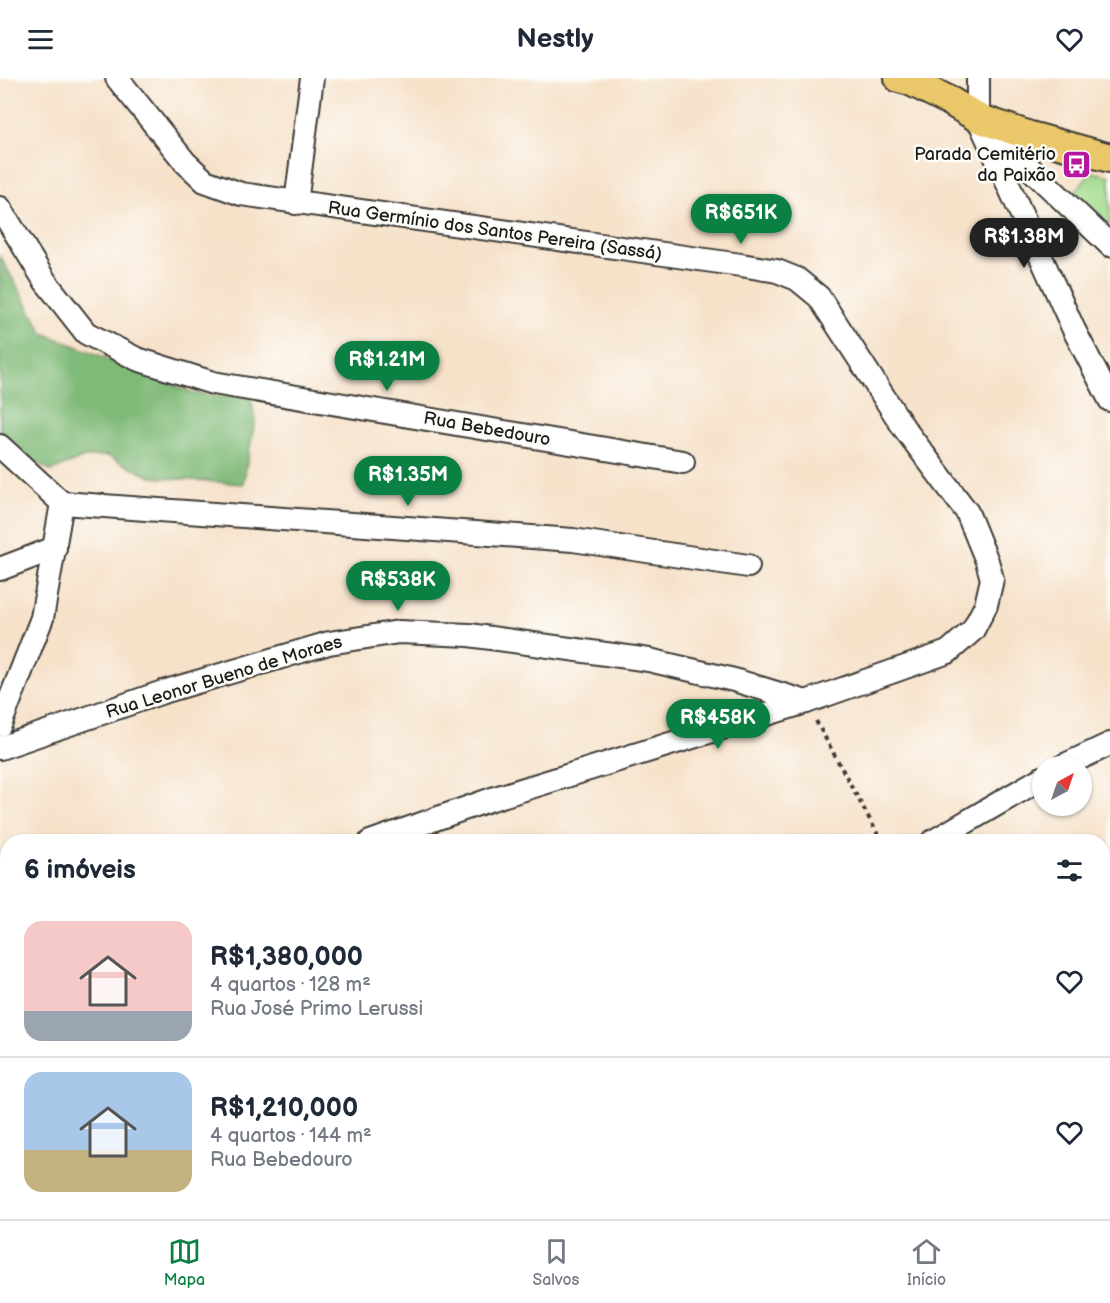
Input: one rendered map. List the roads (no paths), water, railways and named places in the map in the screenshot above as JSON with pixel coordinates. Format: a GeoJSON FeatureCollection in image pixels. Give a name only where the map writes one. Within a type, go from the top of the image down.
{"type":"FeatureCollection","features":[{"type":"Feature","properties":{"kind":"main road"},"geometry":{"type":"LineString","coordinates":[[899,78],[950,101],[978,118],[1030,136],[1110,158]]}},
{"type":"Feature","properties":{"kind":"street","name":"Rua Germínio dos Santos Pereira (Sassá)"},"geometry":{"type":"LineString","coordinates":[[117,78],[184,162],[205,181],[241,194],[750,266],[777,271],[797,279],[819,297],[904,428],[967,512],[992,579],[986,605],[974,630],[948,652],[806,702]]}},
{"type":"Feature","properties":{"kind":"street"},"geometry":{"type":"LineString","coordinates":[[296,203],[312,78]]}},
{"type":"Feature","properties":{"kind":"street"},"geometry":{"type":"LineString","coordinates":[[978,78],[978,118],[1074,330],[1110,400]]}},
{"type":"Feature","properties":{"kind":"street"},"geometry":{"type":"LineString","coordinates":[[978,118],[1110,245]]}},
{"type":"Feature","properties":{"kind":"street","name":"Rua Bebedouro"},"geometry":{"type":"LineString","coordinates":[[0,208],[45,280],[86,333],[137,359],[213,383],[683,462]]}},
{"type":"Feature","properties":{"kind":"street"},"geometry":{"type":"LineString","coordinates":[[0,446],[62,503],[573,540],[748,566]]}},
{"type":"Feature","properties":{"kind":"street"},"geometry":{"type":"LineString","coordinates":[[0,725],[42,618],[62,503]]}},
{"type":"Feature","properties":{"kind":"street"},"geometry":{"type":"LineString","coordinates":[[0,568],[55,548]]}},
{"type":"Feature","properties":{"kind":"street","name":"Rua Leonor Bueno de Moraes"},"geometry":{"type":"LineString","coordinates":[[0,748],[163,692],[329,643],[399,632],[469,635],[649,660],[734,680],[806,702]]}},
{"type":"Feature","properties":{"kind":"street"},"geometry":{"type":"LineString","coordinates":[[393,834],[492,799],[806,702]]}},
{"type":"Feature","properties":{"kind":"street"},"geometry":{"type":"LineString","coordinates":[[1084,756],[1110,744]]}},
{"type":"Feature","properties":{"kind":"street"},"geometry":{"type":"LineString","coordinates":[[946,834],[1032,783]]}},
{"type":"Feature","properties":{"kind":"place","name":"Parada Cemitério da Paixão"},"geometry":{"type":"Point","coordinates":[1077,164]}}]}
